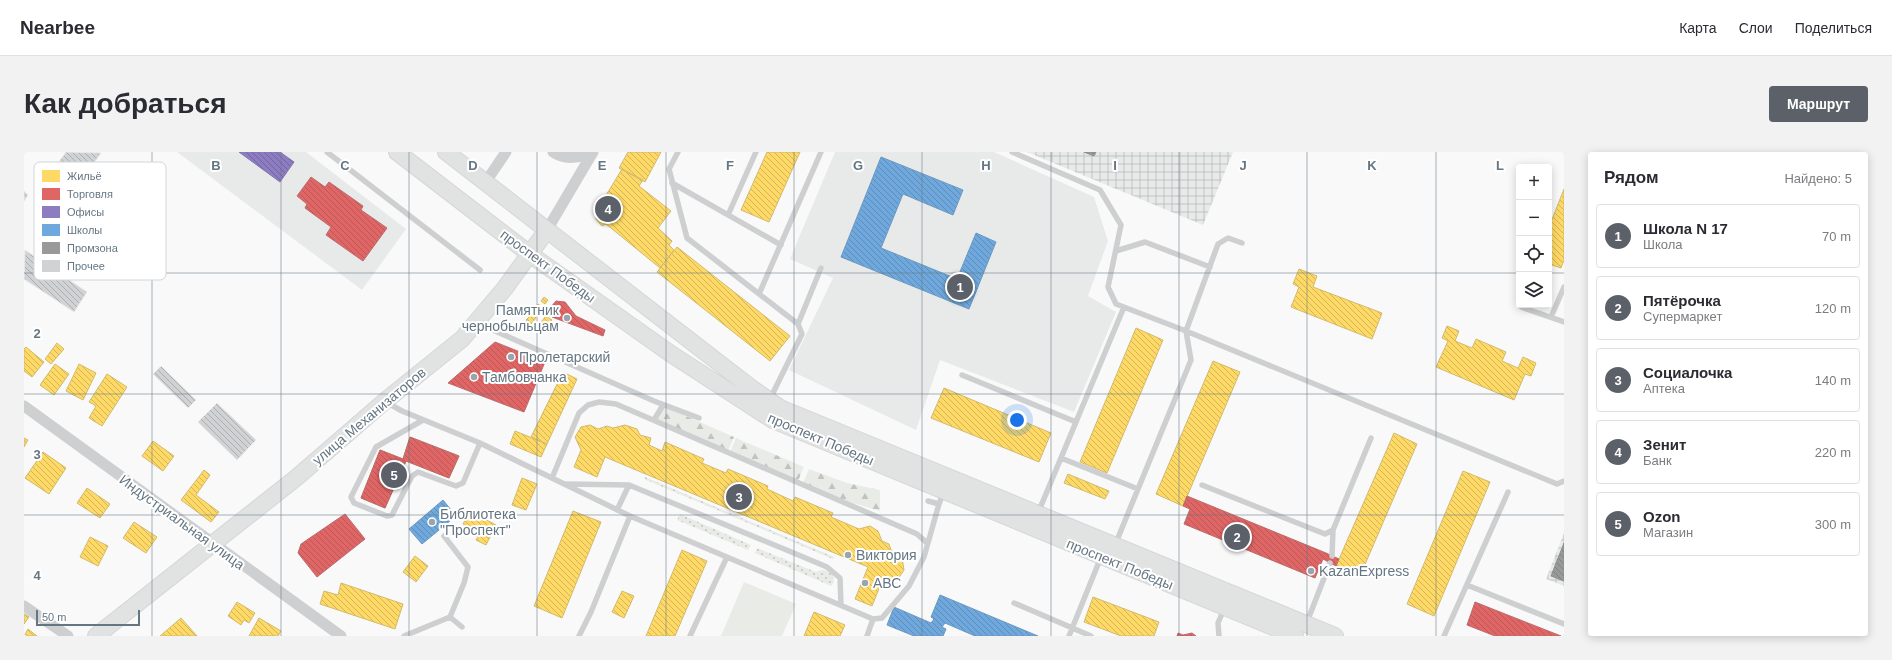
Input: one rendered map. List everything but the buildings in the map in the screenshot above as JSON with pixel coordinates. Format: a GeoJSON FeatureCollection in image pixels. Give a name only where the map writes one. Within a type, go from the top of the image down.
{"type":"FeatureCollection","features":[{"type":"Feature","properties":{"kind":"main road","name":"проспект Победы"},"geometry":{"type":"LineString","coordinates":[[397,152],[531,255],[671,354],[772,420],[942,498],[1101,557],[1295,636]]}},
{"type":"Feature","properties":{"kind":"main road","name":"проспект Победы"},"geometry":{"type":"LineString","coordinates":[[446,152],[768,401],[780,408],[1334,636]]}},
{"type":"Feature","properties":{"kind":"main road","name":"улица Механизаторов"},"geometry":{"type":"LineString","coordinates":[[96,636],[296,478],[385,401],[462,339],[477,323],[531,255],[547,230]]}},
{"type":"Feature","properties":{"kind":"street"},"geometry":{"type":"LineString","coordinates":[[485,183],[506,152]]}},
{"type":"Feature","properties":{"kind":"street"},"geometry":{"type":"LineString","coordinates":[[553,152],[561,157],[575,158],[593,153]]}},
{"type":"Feature","properties":{"kind":"street","name":"улица Механизаторов"},"geometry":{"type":"LineString","coordinates":[[547,230],[593,153]]}},
{"type":"Feature","properties":{"kind":"street","name":"Индустриальная улица"},"geometry":{"type":"LineString","coordinates":[[24,406],[213,545],[341,636]]}},
{"type":"Feature","properties":{"kind":"street"},"geometry":{"type":"LineString","coordinates":[[24,606],[68,636]]}},
{"type":"Feature","properties":{"kind":"lane"},"geometry":{"type":"LineString","coordinates":[[327,152],[480,270]]}},
{"type":"Feature","properties":{"kind":"lane"},"geometry":{"type":"LineString","coordinates":[[678,152],[669,169],[687,238],[798,324],[802,334],[768,401]]}},
{"type":"Feature","properties":{"kind":"lane"},"geometry":{"type":"LineString","coordinates":[[728,215],[756,152]]}},
{"type":"Feature","properties":{"kind":"lane"},"geometry":{"type":"LineString","coordinates":[[759,294],[821,152]]}},
{"type":"Feature","properties":{"kind":"lane"},"geometry":{"type":"LineString","coordinates":[[1012,152],[1100,190],[1121,225],[1108,287],[1116,304],[1186,331],[1557,484],[1564,481]]}},
{"type":"Feature","properties":{"kind":"lane"},"geometry":{"type":"LineString","coordinates":[[672,182],[781,245]]}},
{"type":"Feature","properties":{"kind":"lane"},"geometry":{"type":"LineString","coordinates":[[1115,545],[1191,360],[1186,331],[1218,244],[1228,238],[1242,243]]}},
{"type":"Feature","properties":{"kind":"lane"},"geometry":{"type":"LineString","coordinates":[[1116,251],[1145,242],[1210,267]]}},
{"type":"Feature","properties":{"kind":"lane"},"geometry":{"type":"LineString","coordinates":[[798,324],[821,268]]}},
{"type":"Feature","properties":{"kind":"lane"},"geometry":{"type":"LineString","coordinates":[[1552,317],[1564,287]]}},
{"type":"Feature","properties":{"kind":"lane"},"geometry":{"type":"LineString","coordinates":[[1038,514],[1124,307]]}},
{"type":"Feature","properties":{"kind":"lane"},"geometry":{"type":"LineString","coordinates":[[1525,308],[1564,322]]}},
{"type":"Feature","properties":{"kind":"lane"},"geometry":{"type":"LineString","coordinates":[[477,323],[662,404],[699,418]]}},
{"type":"Feature","properties":{"kind":"lane"},"geometry":{"type":"LineString","coordinates":[[962,375],[1076,422]]}},
{"type":"Feature","properties":{"kind":"lane"},"geometry":{"type":"LineString","coordinates":[[385,401],[423,420],[480,443],[630,516],[873,619],[882,618],[909,586],[924,557],[927,543],[942,498]]}},
{"type":"Feature","properties":{"kind":"lane"},"geometry":{"type":"LineString","coordinates":[[552,478],[579,413],[588,406],[599,402],[616,404],[917,534],[927,543]]}},
{"type":"Feature","properties":{"kind":"lane"},"geometry":{"type":"LineString","coordinates":[[654,420],[662,404]]}},
{"type":"Feature","properties":{"kind":"lane"},"geometry":{"type":"LineString","coordinates":[[423,420],[376,447],[351,497],[354,503],[387,516],[392,515],[412,476],[418,472],[456,486],[463,484],[480,443]]}},
{"type":"Feature","properties":{"kind":"lane"},"geometry":{"type":"LineString","coordinates":[[1332,556],[1333,530],[1371,438]]}},
{"type":"Feature","properties":{"kind":"lane"},"geometry":{"type":"LineString","coordinates":[[1061,458],[1138,489]]}},
{"type":"Feature","properties":{"kind":"lane"},"geometry":{"type":"LineString","coordinates":[[563,484],[629,485],[826,567],[840,578],[841,605]]}},
{"type":"Feature","properties":{"kind":"lane"},"geometry":{"type":"LineString","coordinates":[[617,510],[629,485]]}},
{"type":"Feature","properties":{"kind":"lane"},"geometry":{"type":"LineString","coordinates":[[1202,485],[1325,534],[1333,530]]}},
{"type":"Feature","properties":{"kind":"lane"},"geometry":{"type":"LineString","coordinates":[[1444,636],[1508,492]]}},
{"type":"Feature","properties":{"kind":"lane"},"geometry":{"type":"LineString","coordinates":[[928,501],[942,498]]}},
{"type":"Feature","properties":{"kind":"lane"},"geometry":{"type":"LineString","coordinates":[[580,636],[592,612],[630,516]]}},
{"type":"Feature","properties":{"kind":"lane"},"geometry":{"type":"LineString","coordinates":[[404,636],[450,617],[464,583],[468,567],[444,536]]}},
{"type":"Feature","properties":{"kind":"lane"},"geometry":{"type":"LineString","coordinates":[[690,636],[727,557]]}},
{"type":"Feature","properties":{"kind":"lane"},"geometry":{"type":"LineString","coordinates":[[1069,636],[1101,557]]}},
{"type":"Feature","properties":{"kind":"lane"},"geometry":{"type":"LineString","coordinates":[[1306,624],[1330,563]]}},
{"type":"Feature","properties":{"kind":"lane"},"geometry":{"type":"LineString","coordinates":[[1467,585],[1564,624]]}},
{"type":"Feature","properties":{"kind":"lane"},"geometry":{"type":"LineString","coordinates":[[1014,602],[1091,636]]}},
{"type":"Feature","properties":{"kind":"lane"},"geometry":{"type":"LineString","coordinates":[[1220,636],[1218,623],[1224,607]]}},
{"type":"Feature","properties":{"kind":"lane"},"geometry":{"type":"LineString","coordinates":[[450,617],[462,627]]}},
{"type":"Feature","properties":{"kind":"lane"},"geometry":{"type":"LineString","coordinates":[[867,636],[873,619]]}},
{"type":"Feature","properties":{"kind":"shaded area"},"geometry":{"type":"Polygon","coordinates":[[[177,152],[306,152],[406,229],[362,290],[177,152]]]}},
{"type":"Feature","properties":{"kind":"shaded area"},"geometry":{"type":"Polygon","coordinates":[[[835,152],[994,152],[1094,197],[1108,241],[1088,296],[1116,312],[1074,412],[940,360],[916,430],[789,370],[833,278],[790,259],[835,152]]]}},
{"type":"Feature","properties":{"kind":"shaded area"},"geometry":{"type":"Polygon","coordinates":[[[1027,152],[1233,152],[1203,225],[1027,152]]]}},
{"type":"Feature","properties":{"kind":"shaded area"},"geometry":{"type":"Polygon","coordinates":[[[1564,533],[1564,586],[1546,579],[1564,533]]]}},
{"type":"Feature","properties":{"kind":"green space"},"geometry":{"type":"Polygon","coordinates":[[[663,406],[734,437],[728,451],[656,419],[663,406]]]}},
{"type":"Feature","properties":{"kind":"green space"},"geometry":{"type":"Polygon","coordinates":[[[736,438],[804,467],[798,481],[730,452],[736,438]]]}},
{"type":"Feature","properties":{"kind":"green space"},"geometry":{"type":"Polygon","coordinates":[[[809,469],[847,483],[880,490],[880,511],[843,500],[803,483],[809,469]]]}},
{"type":"Feature","properties":{"kind":"green space"},"geometry":{"type":"Polygon","coordinates":[[[645,477],[834,557],[833,559],[644,479],[645,477]]]}},
{"type":"Feature","properties":{"kind":"green space"},"geometry":{"type":"Polygon","coordinates":[[[680,514],[751,545],[748,550],[677,520],[680,514]]]}},
{"type":"Feature","properties":{"kind":"green space"},"geometry":{"type":"Polygon","coordinates":[[[757,548],[816,572],[821,570],[827,571],[833,575],[834,582],[831,586],[755,553],[757,548]]]}},
{"type":"Feature","properties":{"kind":"green space"},"geometry":{"type":"Polygon","coordinates":[[[744,582],[796,604],[782,636],[721,636],[744,582]]]}},
{"type":"Feature","properties":{"kind":"place","name":"Зенит"},"geometry":{"type":"Point","coordinates":[608,209]}},
{"type":"Feature","properties":{"kind":"place","name":"Школа N 17"},"geometry":{"type":"Point","coordinates":[960,287]}},
{"type":"Feature","properties":{"kind":"place","name":"Памятник чернобыльцам"},"geometry":{"type":"Point","coordinates":[567,318]}},
{"type":"Feature","properties":{"kind":"place","name":"Пролетарский"},"geometry":{"type":"Point","coordinates":[511,357]}},
{"type":"Feature","properties":{"kind":"place","name":"Тамбовчанка"},"geometry":{"type":"Point","coordinates":[474,377]}},
{"type":"Feature","properties":{"kind":"place","name":"Ozon"},"geometry":{"type":"Point","coordinates":[394,475]}},
{"type":"Feature","properties":{"kind":"place","name":"Социалочка"},"geometry":{"type":"Point","coordinates":[739,497]}},
{"type":"Feature","properties":{"kind":"place","name":"Библиотека \"Проспект\""},"geometry":{"type":"Point","coordinates":[432,522]}},
{"type":"Feature","properties":{"kind":"place","name":"Пятёрочка"},"geometry":{"type":"Point","coordinates":[1237,537]}},
{"type":"Feature","properties":{"kind":"place","name":"Виктория"},"geometry":{"type":"Point","coordinates":[848,555]}},
{"type":"Feature","properties":{"kind":"place","name":"KazanExpress"},"geometry":{"type":"Point","coordinates":[1311,571]}},
{"type":"Feature","properties":{"kind":"place","name":"АВС"},"geometry":{"type":"Point","coordinates":[865,583]}}]}
